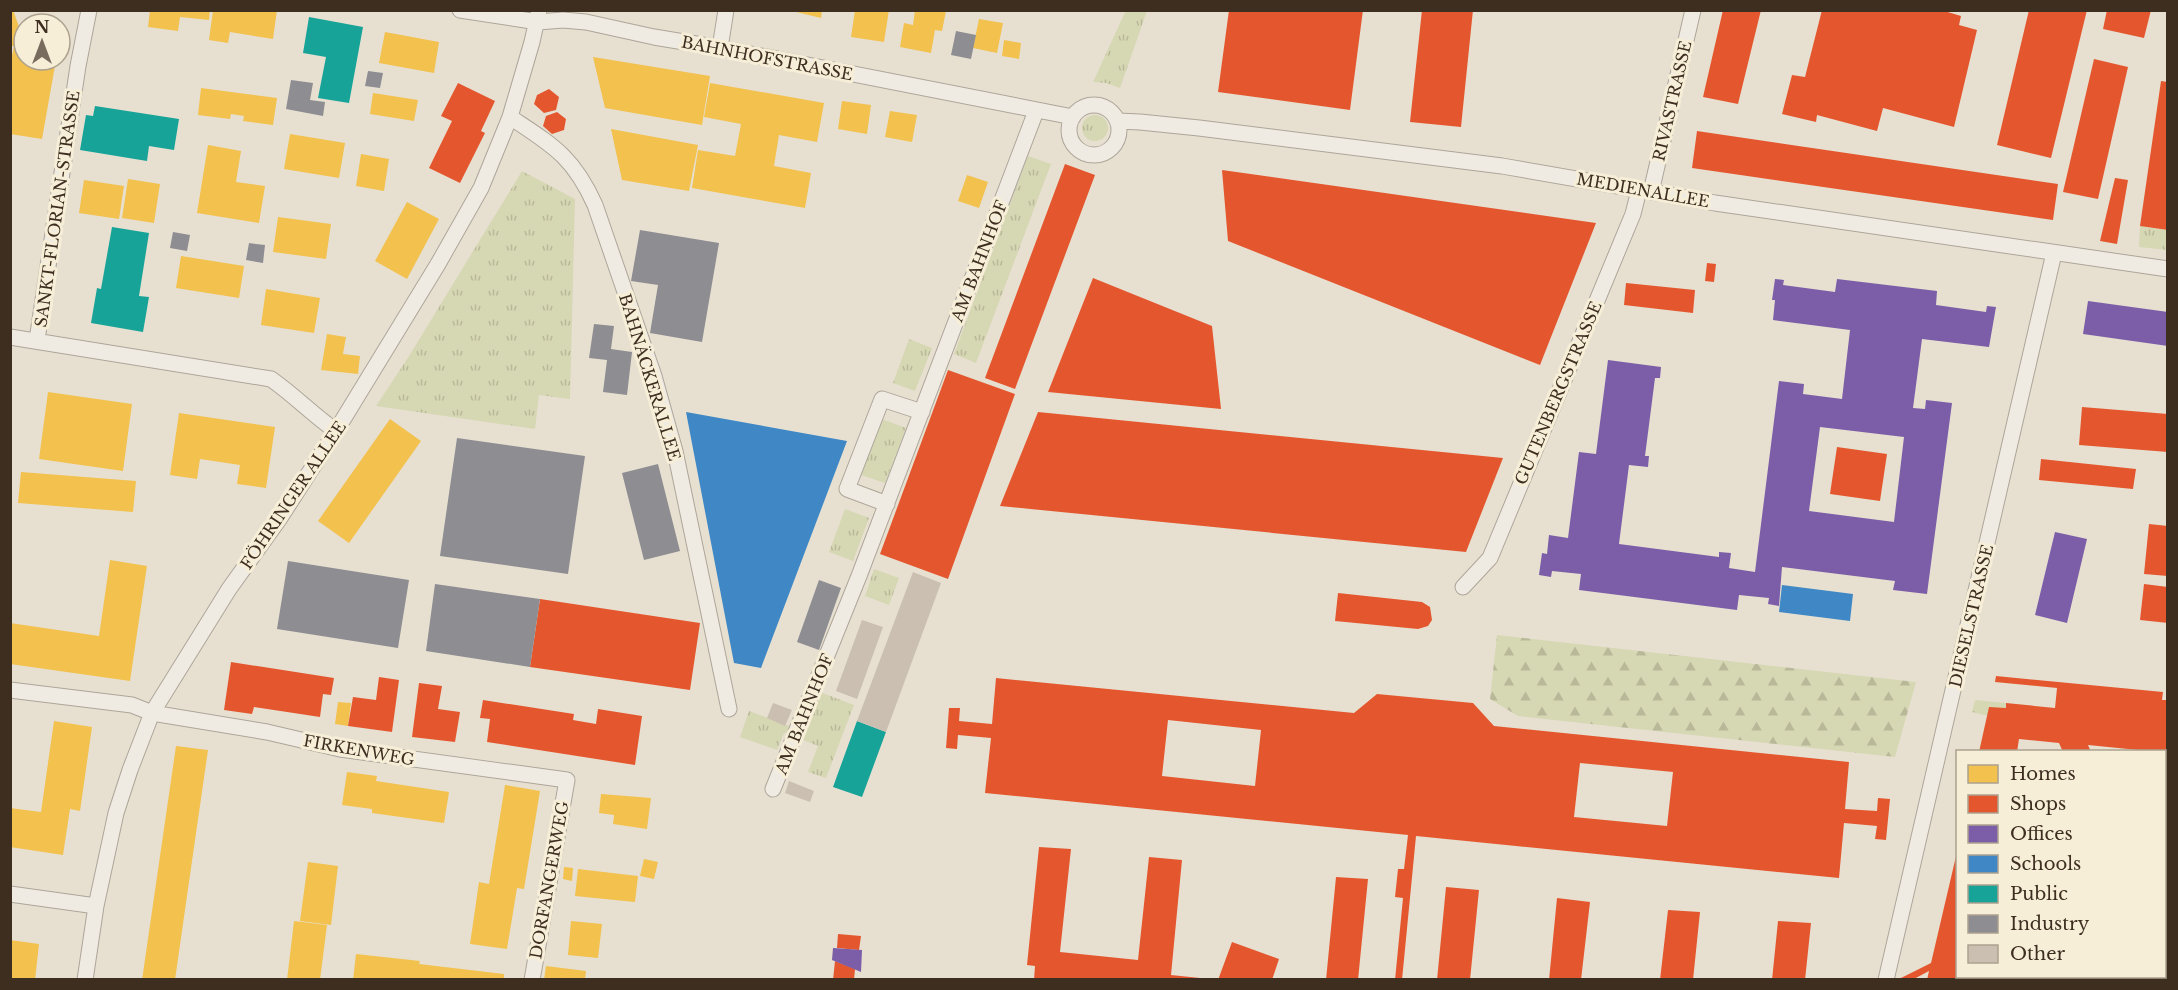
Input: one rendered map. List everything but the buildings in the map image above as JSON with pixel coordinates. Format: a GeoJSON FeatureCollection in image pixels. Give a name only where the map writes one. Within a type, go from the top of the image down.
{"type":"FeatureCollection","features":[{"type":"Feature","properties":{"kind":"street","name":"SANKT-FLORIAN-STRASSE"},"geometry":{"type":"LineString","coordinates":[[89,10],[78,66],[38,340],[271,379],[336,431]]}},
{"type":"Feature","properties":{"kind":"street","name":"BAHNHOFSTRASSE"},"geometry":{"type":"LineString","coordinates":[[460,10],[586,22],[1073,117]]}},
{"type":"Feature","properties":{"kind":"street"},"geometry":{"type":"LineString","coordinates":[[720,48],[726,10]]}},
{"type":"Feature","properties":{"kind":"street","name":"RIVASTRASSE"},"geometry":{"type":"LineString","coordinates":[[1645,191],[1693,10]]}},
{"type":"Feature","properties":{"kind":"street","name":"FÖHRINGER ALLEE"},"geometry":{"type":"LineString","coordinates":[[85,980],[96,906],[116,813],[152,713],[229,589],[280,518],[336,431],[438,264],[481,188],[510,117],[538,16]]}},
{"type":"Feature","properties":{"kind":"street"},"geometry":{"type":"LineString","coordinates":[[1099,106],[1111,111],[1120,130],[1114,146],[1108,151],[1092,155],[1084,153],[1072,142],[1069,134],[1073,117],[1084,107],[1099,106]]}},
{"type":"Feature","properties":{"kind":"street","name":"AM BAHNHOF"},"geometry":{"type":"LineString","coordinates":[[773,789],[796,737],[887,504],[1036,111]]}},
{"type":"Feature","properties":{"kind":"street","name":"BAHNÄCKERALLEE"},"geometry":{"type":"LineString","coordinates":[[510,117],[557,148],[585,184],[595,205],[654,376],[675,451],[729,709]]}},
{"type":"Feature","properties":{"kind":"street","name":"MEDIENALLEE"},"geometry":{"type":"LineString","coordinates":[[1118,122],[1199,128],[1502,166],[1645,191],[2168,269]]}},
{"type":"Feature","properties":{"kind":"street","name":"GUTENBERGSTRASSE"},"geometry":{"type":"LineString","coordinates":[[1463,587],[1490,558],[1633,214],[1645,191]]}},
{"type":"Feature","properties":{"kind":"street","name":"DIESELSTRASSE"},"geometry":{"type":"LineString","coordinates":[[1887,980],[2054,253]]}},
{"type":"Feature","properties":{"kind":"street"},"geometry":{"type":"LineString","coordinates":[[10,337],[38,340]]}},
{"type":"Feature","properties":{"kind":"street"},"geometry":{"type":"LineString","coordinates":[[887,504],[847,489],[865,441],[882,399],[922,412]]}},
{"type":"Feature","properties":{"kind":"street","name":"FIRKENWEG"},"geometry":{"type":"LineString","coordinates":[[10,690],[132,705],[152,713],[267,732],[340,749],[567,780]]}},
{"type":"Feature","properties":{"kind":"street","name":"DORFANGERWEG"},"geometry":{"type":"LineString","coordinates":[[532,980],[567,780]]}},
{"type":"Feature","properties":{"kind":"street"},"geometry":{"type":"LineString","coordinates":[[10,894],[96,906]]}},
{"type":"Feature","properties":{"kind":"green space"},"geometry":{"type":"Polygon","coordinates":[[[1126,10],[1147,11],[1120,88],[1106,83],[1093,82],[1126,10]]]}},
{"type":"Feature","properties":{"kind":"green space"},"geometry":{"type":"Polygon","coordinates":[[[1095,115],[1104,119],[1108,128],[1104,137],[1095,141],[1086,137],[1082,128],[1086,119],[1095,115]]]}},
{"type":"Feature","properties":{"kind":"green space"},"geometry":{"type":"Polygon","coordinates":[[[1028,156],[1051,164],[976,363],[954,354],[1028,156]]]}},
{"type":"Feature","properties":{"kind":"green space"},"geometry":{"type":"Polygon","coordinates":[[[522,171],[575,199],[570,399],[539,395],[535,429],[376,406],[409,356],[522,171]]]}},
{"type":"Feature","properties":{"kind":"green space"},"geometry":{"type":"Polygon","coordinates":[[[2140,226],[2167,230],[2167,250],[2139,247],[2140,226]]]}},
{"type":"Feature","properties":{"kind":"green space"},"geometry":{"type":"Polygon","coordinates":[[[909,339],[932,348],[915,391],[893,383],[909,339]]]}},
{"type":"Feature","properties":{"kind":"green space"},"geometry":{"type":"Polygon","coordinates":[[[882,419],[906,428],[885,483],[861,475],[882,419]]]}},
{"type":"Feature","properties":{"kind":"green space"},"geometry":{"type":"Polygon","coordinates":[[[845,509],[869,518],[853,561],[829,552],[845,509]]]}},
{"type":"Feature","properties":{"kind":"green space"},"geometry":{"type":"Polygon","coordinates":[[[874,569],[899,578],[889,605],[865,596],[874,569]]]}},
{"type":"Feature","properties":{"kind":"green space"},"geometry":{"type":"Polygon","coordinates":[[[1497,635],[1916,682],[1895,757],[1518,716],[1490,699],[1497,635]]]}},
{"type":"Feature","properties":{"kind":"green space"},"geometry":{"type":"Polygon","coordinates":[[[820,692],[854,705],[826,778],[808,772],[818,746],[803,740],[820,692]]]}},
{"type":"Feature","properties":{"kind":"green space"},"geometry":{"type":"Polygon","coordinates":[[[1975,700],[2006,703],[2006,708],[1988,716],[1972,712],[1975,700]]]}},
{"type":"Feature","properties":{"kind":"green space"},"geometry":{"type":"Polygon","coordinates":[[[749,711],[792,727],[789,734],[784,733],[777,750],[740,737],[749,711]]]}}]}
